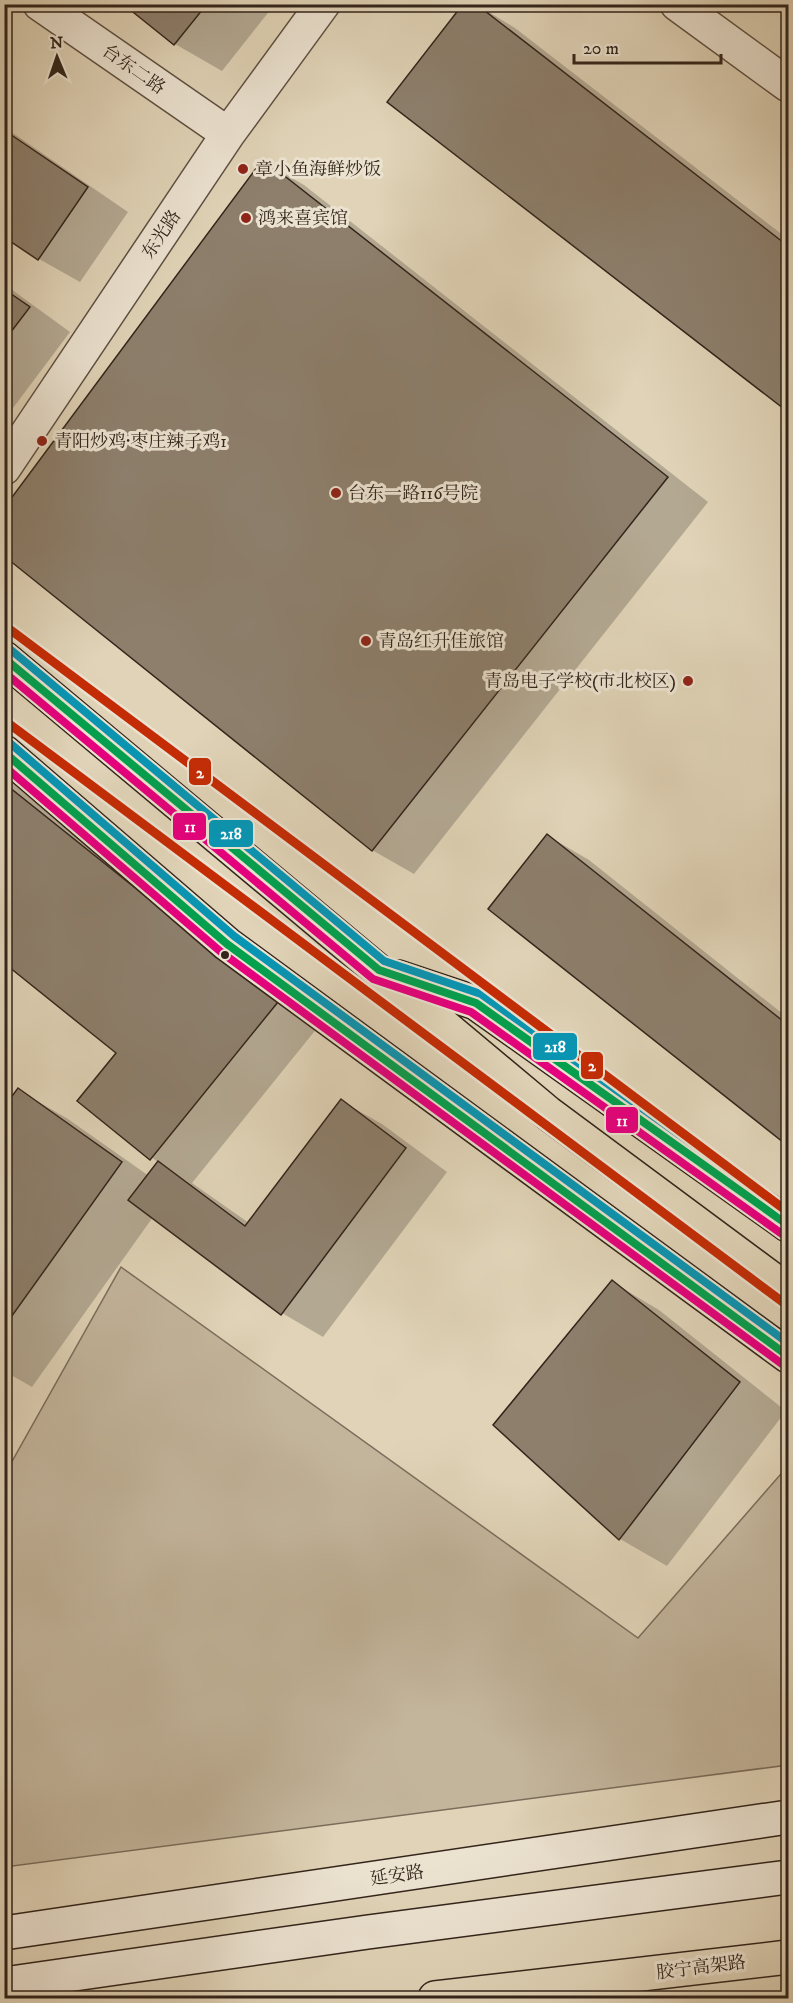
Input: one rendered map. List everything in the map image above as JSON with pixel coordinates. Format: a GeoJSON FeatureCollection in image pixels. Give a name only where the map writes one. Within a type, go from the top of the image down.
{"type":"FeatureCollection","features":[{"type":"Feature","properties":{"kind":"main road","name":"台东二路"},"geometry":{"type":"LineString","coordinates":[[40,4],[228,135]]}},
{"type":"Feature","properties":{"kind":"main road","name":"东光路"},"geometry":{"type":"LineString","coordinates":[[4,468],[228,135],[323,4]]}},
{"type":"Feature","properties":{"kind":"main road"},"geometry":{"type":"LineString","coordinates":[[677,4],[789,85]]}},
{"type":"Feature","properties":{"kind":"main road"},"geometry":{"type":"LineString","coordinates":[[4,658],[548,1113],[789,1291]]}},
{"type":"Feature","properties":{"kind":"main road"},"geometry":{"type":"LineString","coordinates":[[4,752],[228,944],[789,1356]]}},
{"type":"Feature","properties":{"kind":"main road"},"geometry":{"type":"LineString","coordinates":[[379,970],[476,1003],[789,1226]]}},
{"type":"Feature","properties":{"kind":"main road","name":"延安路"},"geometry":{"type":"LineString","coordinates":[[4,1933],[789,1817]]}},
{"type":"Feature","properties":{"kind":"main road"},"geometry":{"type":"LineString","coordinates":[[4,1983],[368,1932],[789,1877]]}},
{"type":"Feature","properties":{"kind":"main road","name":"胶宁高架路"},"geometry":{"type":"LineString","coordinates":[[435,1998],[789,1957]]}},
{"type":"Feature","properties":{"kind":"shaded area"},"geometry":{"type":"Polygon","coordinates":[[[121,1267],[638,1638],[787,1467],[788,1765],[5,1867],[5,1474],[121,1267]]]}},
{"type":"Feature","properties":{"kind":"building"},"geometry":{"type":"Polygon","coordinates":[[[123,4],[207,4],[174,45],[123,4]]]}},
{"type":"Feature","properties":{"kind":"building"},"geometry":{"type":"Polygon","coordinates":[[[463,4],[476,4],[788,246],[788,412],[387,102],[463,4]]]}},
{"type":"Feature","properties":{"kind":"building"},"geometry":{"type":"Polygon","coordinates":[[[4,130],[88,187],[38,260],[4,237],[4,130]]]}},
{"type":"Feature","properties":{"kind":"building","name":"台东一路116号院"},"geometry":{"type":"Polygon","coordinates":[[[263,159],[668,477],[372,851],[4,556],[4,508],[263,159]]]}},
{"type":"Feature","properties":{"kind":"building"},"geometry":{"type":"Polygon","coordinates":[[[4,289],[30,307],[4,341],[4,289]]]}},
{"type":"Feature","properties":{"kind":"building"},"geometry":{"type":"Polygon","coordinates":[[[4,783],[278,1002],[150,1160],[77,1101],[116,1053],[4,963],[4,783]]]}},
{"type":"Feature","properties":{"kind":"building"},"geometry":{"type":"Polygon","coordinates":[[[547,834],[788,1025],[788,1146],[488,909],[547,834]]]}},
{"type":"Feature","properties":{"kind":"building"},"geometry":{"type":"Polygon","coordinates":[[[18,1088],[122,1162],[4,1327],[4,1107],[18,1088]]]}},
{"type":"Feature","properties":{"kind":"building"},"geometry":{"type":"Polygon","coordinates":[[[341,1099],[406,1148],[281,1315],[128,1200],[158,1161],[245,1226],[341,1099]]]}},
{"type":"Feature","properties":{"kind":"building"},"geometry":{"type":"Polygon","coordinates":[[[612,1280],[740,1382],[619,1540],[493,1425],[612,1280]]]}},
{"type":"Feature","properties":{"kind":"transit line","name":"2"},"geometry":{"type":"LineString","coordinates":[[4,625],[788,1212]]}},
{"type":"Feature","properties":{"kind":"transit line","name":"218"},"geometry":{"type":"LineString","coordinates":[[11,650],[384,961],[481,994],[788,1212]]}},
{"type":"Feature","properties":{"kind":"transit line","name":"2"},"geometry":{"type":"LineString","coordinates":[[4,658],[379,970],[476,1003],[788,1225]]}},
{"type":"Feature","properties":{"kind":"transit line","name":"11"},"geometry":{"type":"LineString","coordinates":[[4,672],[373,979],[471,1012],[782,1234]]}},
{"type":"Feature","properties":{"kind":"transit line","name":"2"},"geometry":{"type":"LineString","coordinates":[[4,720],[788,1306]]}},
{"type":"Feature","properties":{"kind":"transit line","name":"218"},"geometry":{"type":"LineString","coordinates":[[11,744],[234,936],[788,1343]]}},
{"type":"Feature","properties":{"kind":"transit line","name":"2"},"geometry":{"type":"LineString","coordinates":[[4,752],[227,944],[788,1356]]}},
{"type":"Feature","properties":{"kind":"transit line","name":"11"},"geometry":{"type":"LineString","coordinates":[[4,766],[221,952],[782,1364]]}},
{"type":"Feature","properties":{"kind":"place","name":"章小鱼海鲜炒饭"},"geometry":{"type":"Point","coordinates":[243,169]}},
{"type":"Feature","properties":{"kind":"place","name":"鸿来喜宾馆"},"geometry":{"type":"Point","coordinates":[246,218]}},
{"type":"Feature","properties":{"kind":"place","name":"青阳炒鸡·枣庄辣子鸡1"},"geometry":{"type":"Point","coordinates":[42,441]}},
{"type":"Feature","properties":{"kind":"place","name":"台东一路116号院"},"geometry":{"type":"Point","coordinates":[336,493]}},
{"type":"Feature","properties":{"kind":"place","name":"青岛红升佳旅馆"},"geometry":{"type":"Point","coordinates":[366,641]}},
{"type":"Feature","properties":{"kind":"place","name":"青岛电子学校(市北校区)"},"geometry":{"type":"Point","coordinates":[688,681]}}]}
